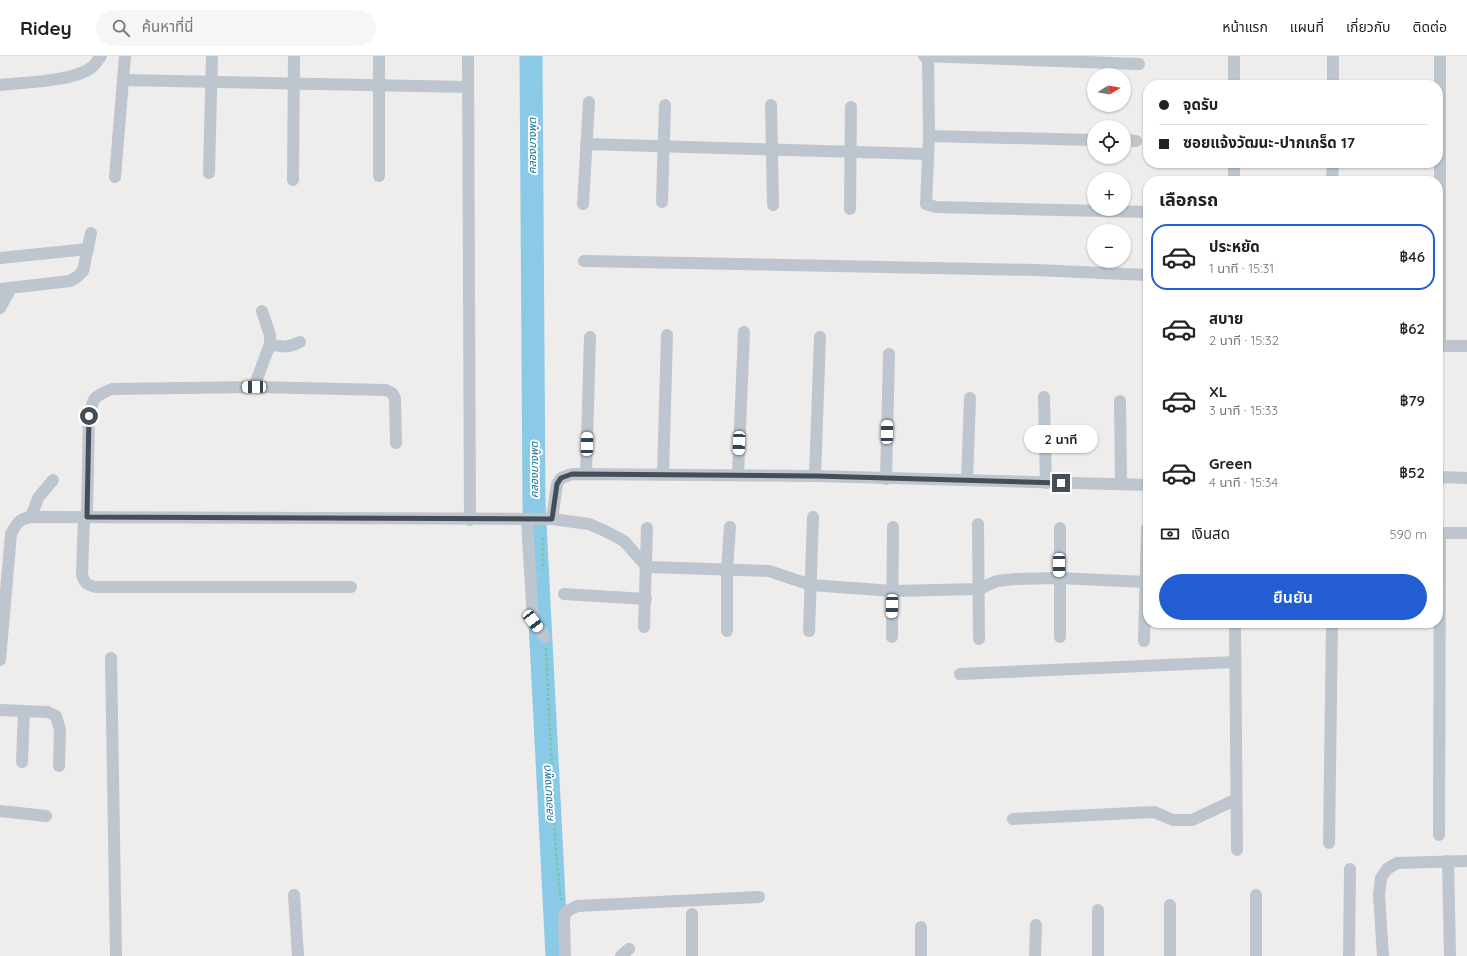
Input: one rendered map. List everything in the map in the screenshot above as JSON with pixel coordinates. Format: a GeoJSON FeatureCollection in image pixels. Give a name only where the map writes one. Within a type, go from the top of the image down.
{"type":"FeatureCollection","features":[{"type":"Feature","properties":{"kind":"street"},"geometry":{"type":"LineString","coordinates":[[0,85],[60,78],[76,74],[91,68],[101,56]]}},
{"type":"Feature","properties":{"kind":"street"},"geometry":{"type":"LineString","coordinates":[[115,177],[125,56]]}},
{"type":"Feature","properties":{"kind":"street"},"geometry":{"type":"LineString","coordinates":[[210,173],[212,56]]}},
{"type":"Feature","properties":{"kind":"street"},"geometry":{"type":"LineString","coordinates":[[293,180],[294,56]]}},
{"type":"Feature","properties":{"kind":"street"},"geometry":{"type":"LineString","coordinates":[[379,56],[379,176]]}},
{"type":"Feature","properties":{"kind":"street"},"geometry":{"type":"LineString","coordinates":[[468,56],[470,520]]}},
{"type":"Feature","properties":{"kind":"street"},"geometry":{"type":"LineString","coordinates":[[924,56],[1139,64]]}},
{"type":"Feature","properties":{"kind":"street"},"geometry":{"type":"LineString","coordinates":[[928,56],[929,136],[927,154],[926,204],[936,207],[1143,212]]}},
{"type":"Feature","properties":{"kind":"street"},"geometry":{"type":"LineString","coordinates":[[1234,56],[1234,80]]}},
{"type":"Feature","properties":{"kind":"street"},"geometry":{"type":"LineString","coordinates":[[1333,56],[1333,80]]}},
{"type":"Feature","properties":{"kind":"street"},"geometry":{"type":"LineString","coordinates":[[1440,56],[1440,80]]}},
{"type":"Feature","properties":{"kind":"street"},"geometry":{"type":"LineString","coordinates":[[123,80],[467,87]]}},
{"type":"Feature","properties":{"kind":"street"},"geometry":{"type":"LineString","coordinates":[[583,204],[589,102]]}},
{"type":"Feature","properties":{"kind":"street"},"geometry":{"type":"LineString","coordinates":[[662,202],[665,105]]}},
{"type":"Feature","properties":{"kind":"street"},"geometry":{"type":"LineString","coordinates":[[771,106],[772,205]]}},
{"type":"Feature","properties":{"kind":"street"},"geometry":{"type":"LineString","coordinates":[[850,208],[851,107]]}},
{"type":"Feature","properties":{"kind":"street"},"geometry":{"type":"LineString","coordinates":[[929,136],[1087,140]]}},
{"type":"Feature","properties":{"kind":"street"},"geometry":{"type":"LineString","coordinates":[[586,144],[927,154]]}},
{"type":"Feature","properties":{"kind":"street"},"geometry":{"type":"LineString","coordinates":[[0,308],[6,288],[70,281],[74,279],[83,271],[91,233]]}},
{"type":"Feature","properties":{"kind":"street"},"geometry":{"type":"LineString","coordinates":[[0,258],[88,249]]}},
{"type":"Feature","properties":{"kind":"street"},"geometry":{"type":"LineString","coordinates":[[584,261],[1035,270],[1143,275]]}},
{"type":"Feature","properties":{"kind":"street"},"geometry":{"type":"LineString","coordinates":[[254,387],[270,344],[270,335],[262,310]]}},
{"type":"Feature","properties":{"kind":"street"},"geometry":{"type":"LineString","coordinates":[[738,475],[744,332]]}},
{"type":"Feature","properties":{"kind":"street"},"geometry":{"type":"LineString","coordinates":[[663,475],[667,335]]}},
{"type":"Feature","properties":{"kind":"street"},"geometry":{"type":"LineString","coordinates":[[586,474],[590,337]]}},
{"type":"Feature","properties":{"kind":"street"},"geometry":{"type":"LineString","coordinates":[[816,476],[820,337]]}},
{"type":"Feature","properties":{"kind":"street"},"geometry":{"type":"LineString","coordinates":[[270,344],[281,347],[300,342]]}},
{"type":"Feature","properties":{"kind":"street"},"geometry":{"type":"LineString","coordinates":[[1443,346],[1467,346]]}},
{"type":"Feature","properties":{"kind":"street"},"geometry":{"type":"LineString","coordinates":[[886,479],[889,354]]}},
{"type":"Feature","properties":{"kind":"street"},"geometry":{"type":"LineString","coordinates":[[351,587],[96,587],[88,585],[82,574],[86,517],[89,416],[92,400],[101,393],[112,389],[127,388],[254,387],[386,390],[392,393],[395,398],[396,443]]}},
{"type":"Feature","properties":{"kind":"street"},"geometry":{"type":"LineString","coordinates":[[1044,397],[1046,483]]}},
{"type":"Feature","properties":{"kind":"street"},"geometry":{"type":"LineString","coordinates":[[967,480],[970,398]]}},
{"type":"Feature","properties":{"kind":"street"},"geometry":{"type":"LineString","coordinates":[[1120,401],[1121,484]]}},
{"type":"Feature","properties":{"kind":"street"},"geometry":{"type":"LineString","coordinates":[[552,519],[557,484],[561,478],[572,474],[816,476],[1143,485]]}},
{"type":"Feature","properties":{"kind":"street"},"geometry":{"type":"LineString","coordinates":[[1443,477],[1467,478]]}},
{"type":"Feature","properties":{"kind":"street"},"geometry":{"type":"LineString","coordinates":[[31,517],[38,498],[53,480]]}},
{"type":"Feature","properties":{"kind":"street"},"geometry":{"type":"LineString","coordinates":[[0,660],[3,577],[11,534],[16,524],[23,519],[31,517],[470,520],[552,519],[589,524],[605,531],[624,541],[646,567],[769,571],[811,585],[892,591],[979,589],[997,581],[1059,578],[1143,582]]}},
{"type":"Feature","properties":{"kind":"street"},"geometry":{"type":"LineString","coordinates":[[809,631],[813,517]]}},
{"type":"Feature","properties":{"kind":"street"},"geometry":{"type":"LineString","coordinates":[[532,520],[533,621],[545,637]]}},
{"type":"Feature","properties":{"kind":"street"},"geometry":{"type":"LineString","coordinates":[[978,524],[979,639]]}},
{"type":"Feature","properties":{"kind":"street"},"geometry":{"type":"LineString","coordinates":[[727,631],[727,569],[730,527]]}},
{"type":"Feature","properties":{"kind":"street"},"geometry":{"type":"LineString","coordinates":[[892,637],[893,527]]}},
{"type":"Feature","properties":{"kind":"street"},"geometry":{"type":"LineString","coordinates":[[644,627],[647,528]]}},
{"type":"Feature","properties":{"kind":"street"},"geometry":{"type":"LineString","coordinates":[[1060,528],[1060,637]]}},
{"type":"Feature","properties":{"kind":"street"},"geometry":{"type":"LineString","coordinates":[[1443,533],[1467,533]]}},
{"type":"Feature","properties":{"kind":"street"},"geometry":{"type":"LineString","coordinates":[[564,594],[646,599]]}},
{"type":"Feature","properties":{"kind":"street"},"geometry":{"type":"LineString","coordinates":[[1144,628],[1144,640]]}},
{"type":"Feature","properties":{"kind":"street"},"geometry":{"type":"LineString","coordinates":[[1235,628],[1235,800],[1237,850]]}},
{"type":"Feature","properties":{"kind":"street"},"geometry":{"type":"LineString","coordinates":[[1329,843],[1332,628]]}},
{"type":"Feature","properties":{"kind":"street"},"geometry":{"type":"LineString","coordinates":[[1439,628],[1439,835]]}},
{"type":"Feature","properties":{"kind":"street"},"geometry":{"type":"LineString","coordinates":[[111,658],[116,956]]}},
{"type":"Feature","properties":{"kind":"street"},"geometry":{"type":"LineString","coordinates":[[960,674],[1235,662]]}},
{"type":"Feature","properties":{"kind":"street"},"geometry":{"type":"LineString","coordinates":[[0,710],[48,712],[56,716],[60,730],[59,766]]}},
{"type":"Feature","properties":{"kind":"street"},"geometry":{"type":"LineString","coordinates":[[22,762],[24,710]]}},
{"type":"Feature","properties":{"kind":"street"},"geometry":{"type":"LineString","coordinates":[[1013,819],[1154,812],[1173,820],[1192,820],[1235,800]]}},
{"type":"Feature","properties":{"kind":"street"},"geometry":{"type":"LineString","coordinates":[[0,811],[46,816]]}},
{"type":"Feature","properties":{"kind":"street"},"geometry":{"type":"LineString","coordinates":[[1448,861],[1450,956]]}},
{"type":"Feature","properties":{"kind":"street"},"geometry":{"type":"LineString","coordinates":[[1383,956],[1379,894],[1381,878],[1387,869],[1397,863],[1467,861]]}},
{"type":"Feature","properties":{"kind":"street"},"geometry":{"type":"LineString","coordinates":[[1349,956],[1350,869]]}},
{"type":"Feature","properties":{"kind":"street"},"geometry":{"type":"LineString","coordinates":[[294,895],[298,956]]}},
{"type":"Feature","properties":{"kind":"street"},"geometry":{"type":"LineString","coordinates":[[1256,895],[1256,956]]}},
{"type":"Feature","properties":{"kind":"street"},"geometry":{"type":"LineString","coordinates":[[565,956],[563,925],[566,912],[577,906],[759,897]]}},
{"type":"Feature","properties":{"kind":"street"},"geometry":{"type":"LineString","coordinates":[[1170,905],[1170,956]]}},
{"type":"Feature","properties":{"kind":"street"},"geometry":{"type":"LineString","coordinates":[[1098,910],[1098,956]]}},
{"type":"Feature","properties":{"kind":"street"},"geometry":{"type":"LineString","coordinates":[[692,914],[692,956]]}},
{"type":"Feature","properties":{"kind":"street"},"geometry":{"type":"LineString","coordinates":[[1035,956],[1036,925]]}},
{"type":"Feature","properties":{"kind":"street"},"geometry":{"type":"LineString","coordinates":[[921,927],[921,956]]}},
{"type":"Feature","properties":{"kind":"path"},"geometry":{"type":"LineString","coordinates":[[542,538],[544,576]]}},
{"type":"Feature","properties":{"kind":"path"},"geometry":{"type":"LineString","coordinates":[[545,637],[555,839],[560,894],[566,912]]}},
{"type":"Feature","properties":{"kind":"waterway","name":"คลองบางพูด"},"geometry":{"type":"LineString","coordinates":[[531,56],[534,504],[557,956]]}},
{"type":"Feature","properties":{"kind":"route"},"geometry":{"type":"LineString","coordinates":[[89,416],[87,517],[470,520],[552,519],[557,484],[561,478],[572,474],[816,476],[1061,483]]}}]}
